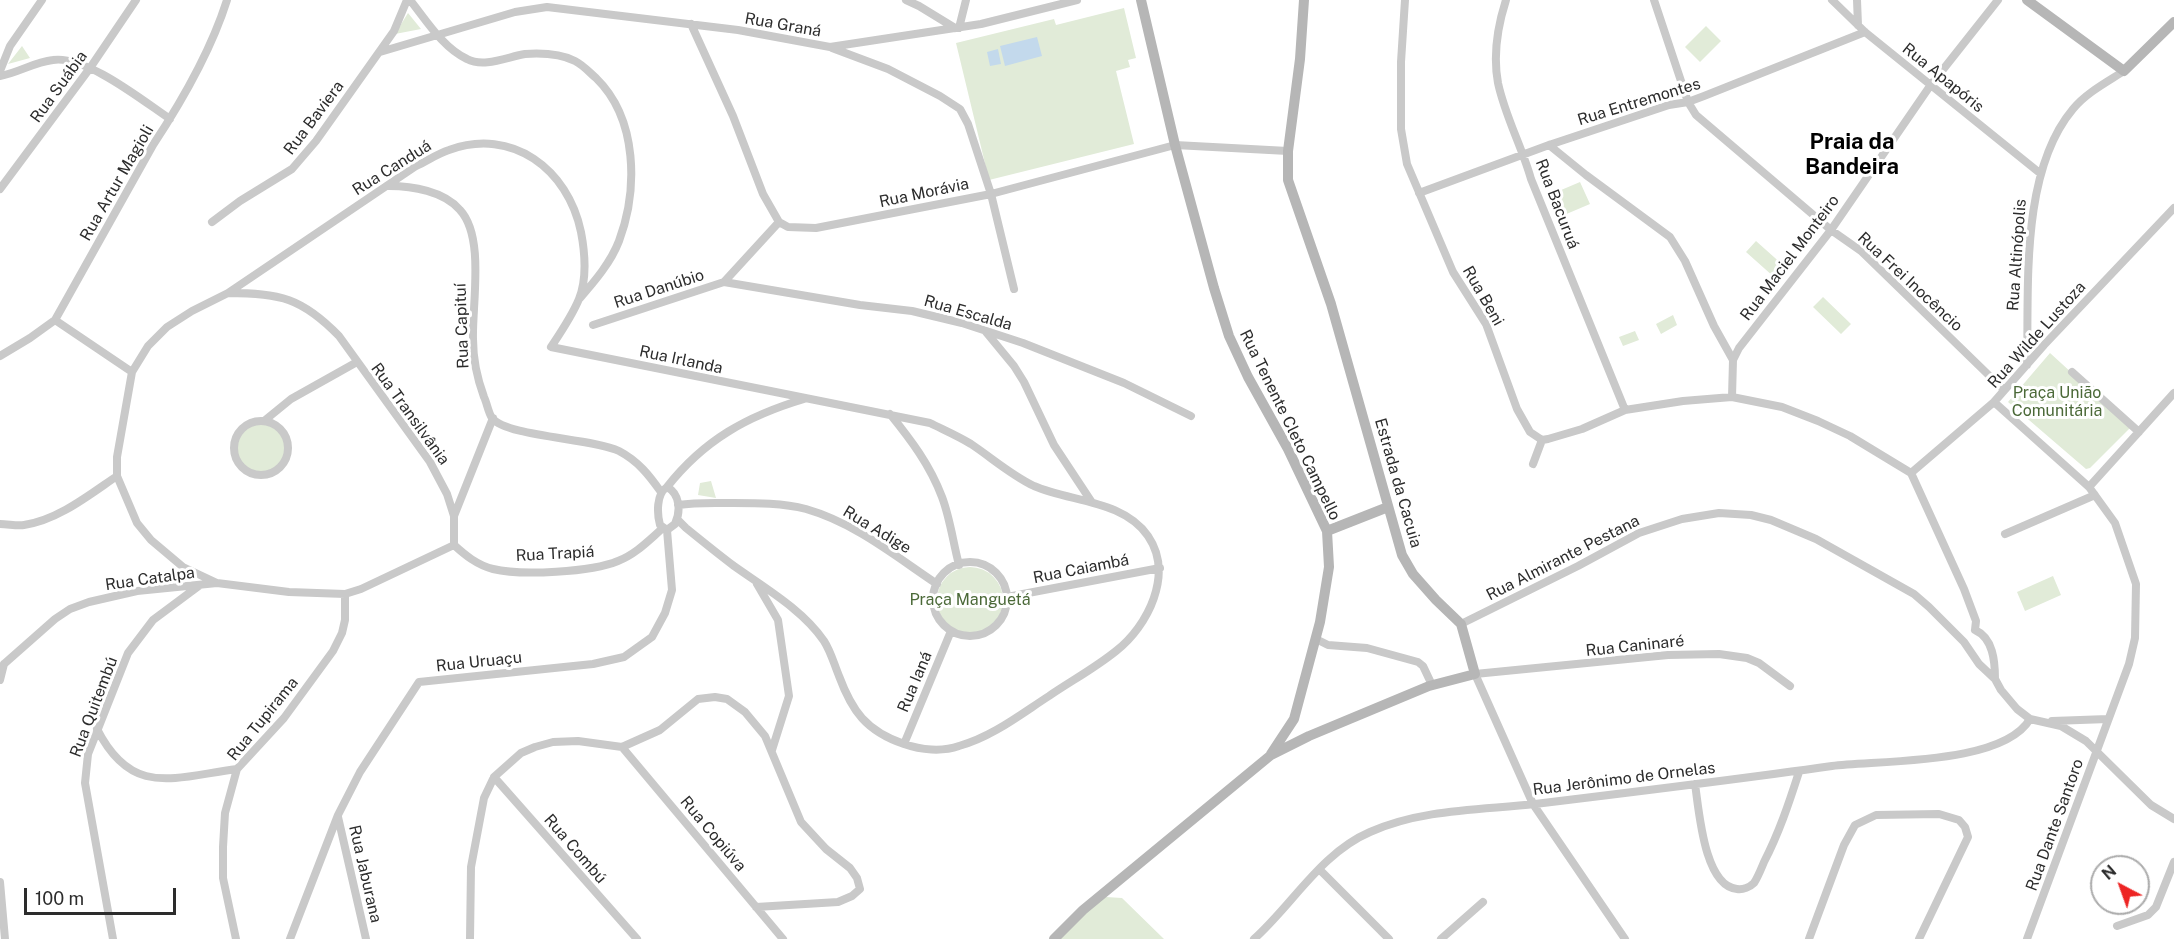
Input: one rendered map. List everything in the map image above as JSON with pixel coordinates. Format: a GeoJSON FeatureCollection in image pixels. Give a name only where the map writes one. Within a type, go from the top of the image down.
{"type":"FeatureCollection","features":[{"type":"Feature","properties":{"kind":"main road","name":"Rua Tenente Cleto Campello"},"geometry":{"type":"LineString","coordinates":[[1141,0],[1175,145],[1229,336],[1253,388],[1288,448],[1327,531],[1329,567],[1316,639],[1294,719],[1271,755]]}},
{"type":"Feature","properties":{"kind":"main road","name":"Estrada da Cacuia"},"geometry":{"type":"LineString","coordinates":[[1304,0],[1300,59],[1288,151],[1288,180],[1331,304],[1402,555],[1413,574],[1461,624]]}},
{"type":"Feature","properties":{"kind":"main road"},"geometry":{"type":"LineString","coordinates":[[2027,0],[2124,71]]}},
{"type":"Feature","properties":{"kind":"main road","name":"Rua Altinópolis"},"geometry":{"type":"LineString","coordinates":[[2124,71],[2174,22]]}},
{"type":"Feature","properties":{"kind":"main road"},"geometry":{"type":"LineString","coordinates":[[1327,531],[1388,507]]}},
{"type":"Feature","properties":{"kind":"main road"},"geometry":{"type":"LineString","coordinates":[[1054,939],[1083,910],[1271,755],[1309,736],[1432,685],[1475,674],[1461,624]]}},
{"type":"Feature","properties":{"kind":"main road"},"geometry":{"type":"LineString","coordinates":[[1294,719],[1300,730],[1309,736]]}},
{"type":"Feature","properties":{"kind":"street"},"geometry":{"type":"LineString","coordinates":[[0,71],[10,46],[42,0]]}},
{"type":"Feature","properties":{"kind":"street","name":"Rua Suábia"},"geometry":{"type":"LineString","coordinates":[[0,189],[90,68],[136,0]]}},
{"type":"Feature","properties":{"kind":"street","name":"Rua Artur Magioli"},"geometry":{"type":"LineString","coordinates":[[0,356],[55,320],[219,27],[227,0]]}},
{"type":"Feature","properties":{"kind":"street","name":"Rua Baviera"},"geometry":{"type":"LineString","coordinates":[[212,222],[240,201],[292,169],[322,134],[394,32],[409,0],[439,35],[458,54],[468,60],[481,62],[526,54],[545,54],[574,60],[602,84],[618,111],[630,153],[632,178],[628,212],[618,243],[610,258],[595,281],[579,299]]}},
{"type":"Feature","properties":{"kind":"street"},"geometry":{"type":"LineString","coordinates":[[906,0],[957,28],[966,0]]}},
{"type":"Feature","properties":{"kind":"street","name":"Rua Graná"},"geometry":{"type":"LineString","coordinates":[[380,52],[546,4],[738,30],[830,47],[957,28],[1077,0]]}},
{"type":"Feature","properties":{"kind":"street","name":"Rua Beni"},"geometry":{"type":"LineString","coordinates":[[1405,0],[1401,62],[1401,129],[1407,164],[1454,272],[1486,324],[1517,409],[1530,432],[1542,440]]}},
{"type":"Feature","properties":{"kind":"street","name":"Rua Bacuruá"},"geometry":{"type":"LineString","coordinates":[[1506,0],[1499,22],[1498,81],[1544,213],[1625,410]]}},
{"type":"Feature","properties":{"kind":"street","name":"Rua Frei Inocêncio"},"geometry":{"type":"LineString","coordinates":[[1654,0],[1688,102],[1696,115],[1831,230],[1861,251],[2004,390]]}},
{"type":"Feature","properties":{"kind":"street","name":"Rua Apapóris"},"geometry":{"type":"LineString","coordinates":[[1832,0],[1865,32],[2041,174]]}},
{"type":"Feature","properties":{"kind":"street"},"geometry":{"type":"LineString","coordinates":[[1857,0],[1858,25]]}},
{"type":"Feature","properties":{"kind":"street","name":"Rua Maciel Monteiro"},"geometry":{"type":"LineString","coordinates":[[1733,360],[1739,348],[1831,230],[1930,86],[1998,0]]}},
{"type":"Feature","properties":{"kind":"street"},"geometry":{"type":"LineString","coordinates":[[691,24],[733,116],[763,194],[779,222]]}},
{"type":"Feature","properties":{"kind":"street","name":"Rua Entremontes"},"geometry":{"type":"LineString","coordinates":[[1419,193],[1549,145],[1669,105],[1688,102],[1865,32]]}},
{"type":"Feature","properties":{"kind":"street"},"geometry":{"type":"LineString","coordinates":[[830,47],[888,69],[960,109],[968,124],[991,194],[1014,289]]}},
{"type":"Feature","properties":{"kind":"street"},"geometry":{"type":"LineString","coordinates":[[0,76],[15,74],[42,62],[60,60],[90,68],[170,118]]}},
{"type":"Feature","properties":{"kind":"street","name":"Rua Altinópolis"},"geometry":{"type":"LineString","coordinates":[[2027,365],[2031,238],[2035,198],[2041,174],[2052,142],[2074,107],[2124,71]]}},
{"type":"Feature","properties":{"kind":"street","name":"Rua Morávia"},"geometry":{"type":"LineString","coordinates":[[779,222],[788,227],[816,228],[991,194],[1175,145],[1288,151]]}},
{"type":"Feature","properties":{"kind":"street"},"geometry":{"type":"LineString","coordinates":[[1549,145],[1586,176],[1670,237],[1685,261],[1714,326],[1733,360],[1732,397]]}},
{"type":"Feature","properties":{"kind":"street","name":"Rua Canduá"},"geometry":{"type":"LineString","coordinates":[[228,293],[435,156],[466,146],[511,147],[527,154],[555,176],[573,204],[584,244],[584,279],[579,299],[551,347]]}},
{"type":"Feature","properties":{"kind":"street","name":"Rua Capituí"},"geometry":{"type":"LineString","coordinates":[[387,186],[405,186],[442,197],[460,209],[466,219],[474,255],[474,356],[477,374],[493,418]]}},
{"type":"Feature","properties":{"kind":"street","name":"Rua Wilde Lustoza"},"geometry":{"type":"LineString","coordinates":[[1911,473],[1994,402],[2044,345],[2174,208]]}},
{"type":"Feature","properties":{"kind":"street","name":"Rua Danúbio"},"geometry":{"type":"LineString","coordinates":[[593,325],[724,282],[779,222]]}},
{"type":"Feature","properties":{"kind":"street","name":"Rua Escalda"},"geometry":{"type":"LineString","coordinates":[[724,282],[912,311],[962,323],[1124,383],[1191,416]]}},
{"type":"Feature","properties":{"kind":"street","name":"Rua Transilvânia"},"geometry":{"type":"LineString","coordinates":[[228,293],[270,294],[305,308],[339,336],[430,462],[447,494],[454,516],[454,545],[361,589],[345,594],[289,592],[217,583],[183,567],[151,540],[137,523],[117,476],[117,457],[132,372],[148,346],[167,327],[192,311],[228,293]]}},
{"type":"Feature","properties":{"kind":"street"},"geometry":{"type":"LineString","coordinates":[[55,320],[132,372]]}},
{"type":"Feature","properties":{"kind":"street"},"geometry":{"type":"LineString","coordinates":[[985,330],[1014,366],[1054,445],[1091,501]]}},
{"type":"Feature","properties":{"kind":"street","name":"Rua Irlanda"},"geometry":{"type":"LineString","coordinates":[[551,347],[930,423],[971,444],[1012,474],[1035,486],[1060,495],[1091,501],[1126,516],[1147,535],[1157,554],[1160,568]]}},
{"type":"Feature","properties":{"kind":"street"},"geometry":{"type":"LineString","coordinates":[[264,421],[280,429],[286,437],[288,446],[282,464],[276,470],[267,474],[258,474],[249,472],[236,459],[235,440],[239,432],[255,422],[264,421],[291,399],[357,362]]}},
{"type":"Feature","properties":{"kind":"street"},"geometry":{"type":"LineString","coordinates":[[2072,372],[2139,432]]}},
{"type":"Feature","properties":{"kind":"street"},"geometry":{"type":"LineString","coordinates":[[2089,487],[2174,393]]}},
{"type":"Feature","properties":{"kind":"street"},"geometry":{"type":"LineString","coordinates":[[1533,464],[1542,440],[1566,434],[1625,410],[1683,401],[1732,397],[1782,407],[1850,436],[1911,473],[1964,589],[1976,621],[1975,630]]}},
{"type":"Feature","properties":{"kind":"street"},"geometry":{"type":"LineString","coordinates":[[805,399],[757,415],[730,429],[683,466],[665,489],[658,515],[669,526],[686,528],[795,611],[822,639],[828,649],[851,705],[869,726],[881,735],[904,744],[940,750],[959,746],[994,732],[1117,651],[1142,622],[1157,590],[1160,568]]}},
{"type":"Feature","properties":{"kind":"street"},"geometry":{"type":"LineString","coordinates":[[1994,402],[2089,487],[2115,524],[2136,584],[2135,638],[2129,664],[2108,719],[2047,722]]}},
{"type":"Feature","properties":{"kind":"street"},"geometry":{"type":"LineString","coordinates":[[890,414],[914,443],[930,469],[942,498],[959,565]]}},
{"type":"Feature","properties":{"kind":"street"},"geometry":{"type":"LineString","coordinates":[[454,516],[493,418],[515,429],[597,444],[618,451],[638,464],[678,502],[669,526]]}},
{"type":"Feature","properties":{"kind":"street"},"geometry":{"type":"LineString","coordinates":[[0,524],[22,525],[47,519],[74,505],[117,476]]}},
{"type":"Feature","properties":{"kind":"street"},"geometry":{"type":"LineString","coordinates":[[2005,534],[2095,495]]}},
{"type":"Feature","properties":{"kind":"street","name":"Rua Adige"},"geometry":{"type":"LineString","coordinates":[[678,502],[753,503],[804,509],[856,530],[937,584]]}},
{"type":"Feature","properties":{"kind":"street","name":"Rua Almirante Pestana"},"geometry":{"type":"LineString","coordinates":[[1461,624],[1639,533],[1682,519],[1719,513],[1750,515],[1771,520],[1816,539],[1914,594],[1964,642],[1979,664]]}},
{"type":"Feature","properties":{"kind":"street","name":"Rua Trapiá"},"geometry":{"type":"LineString","coordinates":[[454,545],[470,559],[493,569],[532,572],[598,567],[618,562],[631,555],[669,526]]}},
{"type":"Feature","properties":{"kind":"street","name":"Rua Uruaçu"},"geometry":{"type":"LineString","coordinates":[[290,939],[338,815],[360,772],[419,682],[610,661],[624,657],[652,637],[665,613],[672,590],[669,526]]}},
{"type":"Feature","properties":{"kind":"street"},"geometry":{"type":"LineString","coordinates":[[970,563],[990,569],[999,576],[1007,597],[1002,618],[984,633],[973,636],[962,635],[951,631],[937,616],[934,594],[937,584],[950,569],[959,565],[970,563]]}},
{"type":"Feature","properties":{"kind":"street","name":"Rua Caiambá"},"geometry":{"type":"LineString","coordinates":[[1007,597],[1160,568]]}},
{"type":"Feature","properties":{"kind":"street"},"geometry":{"type":"LineString","coordinates":[[755,580],[778,620],[789,696],[772,750]]}},
{"type":"Feature","properties":{"kind":"street","name":"Rua Catalpa"},"geometry":{"type":"LineString","coordinates":[[2,662],[69,609],[137,591],[217,583]]}},
{"type":"Feature","properties":{"kind":"street","name":"Rua Quitembú"},"geometry":{"type":"LineString","coordinates":[[113,939],[85,783],[85,764],[128,653],[153,620],[200,585]]}},
{"type":"Feature","properties":{"kind":"street","name":"Rua Tupirama"},"geometry":{"type":"LineString","coordinates":[[236,939],[223,878],[223,847],[225,813],[237,770],[284,718],[333,651],[342,633],[345,620],[345,594]]}},
{"type":"Feature","properties":{"kind":"street"},"geometry":{"type":"LineString","coordinates":[[1964,642],[1967,635],[1975,630]]}},
{"type":"Feature","properties":{"kind":"street"},"geometry":{"type":"LineString","coordinates":[[1975,630],[1981,633],[1988,643],[1994,658],[1995,679]]}},
{"type":"Feature","properties":{"kind":"street","name":"Rua Ianá"},"geometry":{"type":"LineString","coordinates":[[904,744],[951,631]]}},
{"type":"Feature","properties":{"kind":"street"},"geometry":{"type":"LineString","coordinates":[[1316,639],[1328,645],[1367,648],[1418,662],[1423,666],[1432,685]]}},
{"type":"Feature","properties":{"kind":"street","name":"Rua Caninaré"},"geometry":{"type":"LineString","coordinates":[[1475,674],[1585,665],[1668,655],[1719,654],[1747,658],[1759,663],[1790,686]]}},
{"type":"Feature","properties":{"kind":"street"},"geometry":{"type":"LineString","coordinates":[[1979,664],[1986,665],[1994,658]]}},
{"type":"Feature","properties":{"kind":"street"},"geometry":{"type":"LineString","coordinates":[[0,680],[2,662]]}},
{"type":"Feature","properties":{"kind":"street"},"geometry":{"type":"LineString","coordinates":[[1979,664],[1995,679],[2009,701],[2030,719],[2047,722],[2074,733],[2151,805],[2174,819]]}},
{"type":"Feature","properties":{"kind":"street"},"geometry":{"type":"LineString","coordinates":[[1475,674],[1533,804],[1626,939]]}},
{"type":"Feature","properties":{"kind":"street"},"geometry":{"type":"LineString","coordinates":[[470,939],[473,858],[484,798],[494,777],[521,753],[544,744],[578,741],[622,747],[660,730],[698,699],[716,697],[727,699],[745,712],[765,736],[801,822],[826,849],[850,868],[857,878],[860,889],[838,903],[756,908]]}},
{"type":"Feature","properties":{"kind":"street","name":"Rua Jerônimo de Ornelas"},"geometry":{"type":"LineString","coordinates":[[1258,938],[1337,852],[1370,832],[1398,822],[1459,811],[1533,804],[1844,765],[1920,761],[1966,753],[2008,738],[2022,730],[2030,719]]}},
{"type":"Feature","properties":{"kind":"street","name":"Rua Dante Santoro"},"geometry":{"type":"LineString","coordinates":[[2027,939],[2108,719]]}},
{"type":"Feature","properties":{"kind":"street"},"geometry":{"type":"LineString","coordinates":[[97,729],[107,748],[122,764],[138,774],[156,779],[237,770]]}},
{"type":"Feature","properties":{"kind":"street","name":"Rua Copiúva"},"geometry":{"type":"LineString","coordinates":[[622,747],[783,939]]}},
{"type":"Feature","properties":{"kind":"street"},"geometry":{"type":"LineString","coordinates":[[1695,784],[1705,843],[1714,870],[1728,887],[1740,890],[1754,883],[1778,835],[1799,772]]}},
{"type":"Feature","properties":{"kind":"street","name":"Rua Combú"},"geometry":{"type":"LineString","coordinates":[[494,777],[637,939]]}},
{"type":"Feature","properties":{"kind":"street"},"geometry":{"type":"LineString","coordinates":[[1809,939],[1844,845],[1855,825],[1876,815],[1939,814],[1959,820],[1968,837],[1920,939]]}},
{"type":"Feature","properties":{"kind":"street","name":"Rua Jaburana"},"geometry":{"type":"LineString","coordinates":[[338,815],[366,939]]}},
{"type":"Feature","properties":{"kind":"street"},"geometry":{"type":"LineString","coordinates":[[2117,926],[2148,915],[2156,907],[2174,862]]}},
{"type":"Feature","properties":{"kind":"street"},"geometry":{"type":"LineString","coordinates":[[1319,869],[1389,939]]}},
{"type":"Feature","properties":{"kind":"street"},"geometry":{"type":"LineString","coordinates":[[0,882],[5,939]]}},
{"type":"Feature","properties":{"kind":"street"},"geometry":{"type":"LineString","coordinates":[[1441,939],[1483,902]]}},
{"type":"Feature","properties":{"kind":"street"},"geometry":{"type":"LineString","coordinates":[[0,931],[5,921]]}},
{"type":"Feature","properties":{"kind":"green space"},"geometry":{"type":"Polygon","coordinates":[[[1124,8],[1136,58],[1128,60],[1130,67],[1116,71],[1134,144],[989,180],[956,43],[1054,19],[1056,25],[1124,8]]]}},
{"type":"Feature","properties":{"kind":"green space"},"geometry":{"type":"Polygon","coordinates":[[[408,13],[421,29],[395,34],[408,13]]]}},
{"type":"Feature","properties":{"kind":"green space"},"geometry":{"type":"Polygon","coordinates":[[[1706,26],[1721,41],[1700,62],[1685,47],[1706,26]]]}},
{"type":"Feature","properties":{"kind":"green space"},"geometry":{"type":"Polygon","coordinates":[[[22,46],[30,58],[8,64],[22,46]]]}},
{"type":"Feature","properties":{"kind":"green space"},"geometry":{"type":"Polygon","coordinates":[[[1580,182],[1590,204],[1557,218],[1547,196],[1580,182]]]}},
{"type":"Feature","properties":{"kind":"green space"},"geometry":{"type":"Polygon","coordinates":[[[1756,241],[1784,266],[1774,277],[1746,252],[1756,241]]]}},
{"type":"Feature","properties":{"kind":"green space"},"geometry":{"type":"Polygon","coordinates":[[[1823,297],[1851,324],[1841,334],[1813,307],[1823,297]]]}},
{"type":"Feature","properties":{"kind":"green space"},"geometry":{"type":"Polygon","coordinates":[[[1673,315],[1677,325],[1661,334],[1656,324],[1673,315]]]}},
{"type":"Feature","properties":{"kind":"green space"},"geometry":{"type":"Polygon","coordinates":[[[1635,331],[1639,340],[1623,346],[1619,337],[1635,331]]]}},
{"type":"Feature","properties":{"kind":"green space","name":"Praça União Comunitária"},"geometry":{"type":"Polygon","coordinates":[[[2050,353],[2131,427],[2090,468],[2086,469],[2008,402],[2050,353]]]}},
{"type":"Feature","properties":{"kind":"green space"},"geometry":{"type":"Polygon","coordinates":[[[261,424],[278,431],[285,448],[278,465],[261,472],[244,465],[237,448],[244,431],[261,424]]]}},
{"type":"Feature","properties":{"kind":"green space"},"geometry":{"type":"Polygon","coordinates":[[[711,481],[716,498],[698,495],[700,483],[711,481]]]}},
{"type":"Feature","properties":{"kind":"green space","name":"Praça Manguetá"},"geometry":{"type":"Polygon","coordinates":[[[963,567],[977,567],[989,572],[998,581],[1003,600],[1001,613],[994,624],[977,633],[963,633],[951,628],[942,619],[937,607],[937,593],[942,581],[951,572],[963,567]]]}},
{"type":"Feature","properties":{"kind":"green space"},"geometry":{"type":"Polygon","coordinates":[[[2053,576],[2061,595],[2025,611],[2017,592],[2053,576]]]}},
{"type":"Feature","properties":{"kind":"green space"},"geometry":{"type":"Polygon","coordinates":[[[1106,897],[1122,898],[1164,939],[1060,939],[1086,910],[1106,897]]]}},
{"type":"Feature","properties":{"kind":"water"},"geometry":{"type":"Polygon","coordinates":[[[1037,37],[1042,56],[1005,66],[1000,46],[1037,37]]]}},
{"type":"Feature","properties":{"kind":"water"},"geometry":{"type":"Polygon","coordinates":[[[998,49],[1001,64],[990,66],[987,52],[998,49]]]}},
{"type":"Feature","properties":{"kind":"district","name":"Praia da Bandeira"},"geometry":{"type":"Point","coordinates":[1852,154]}}]}
